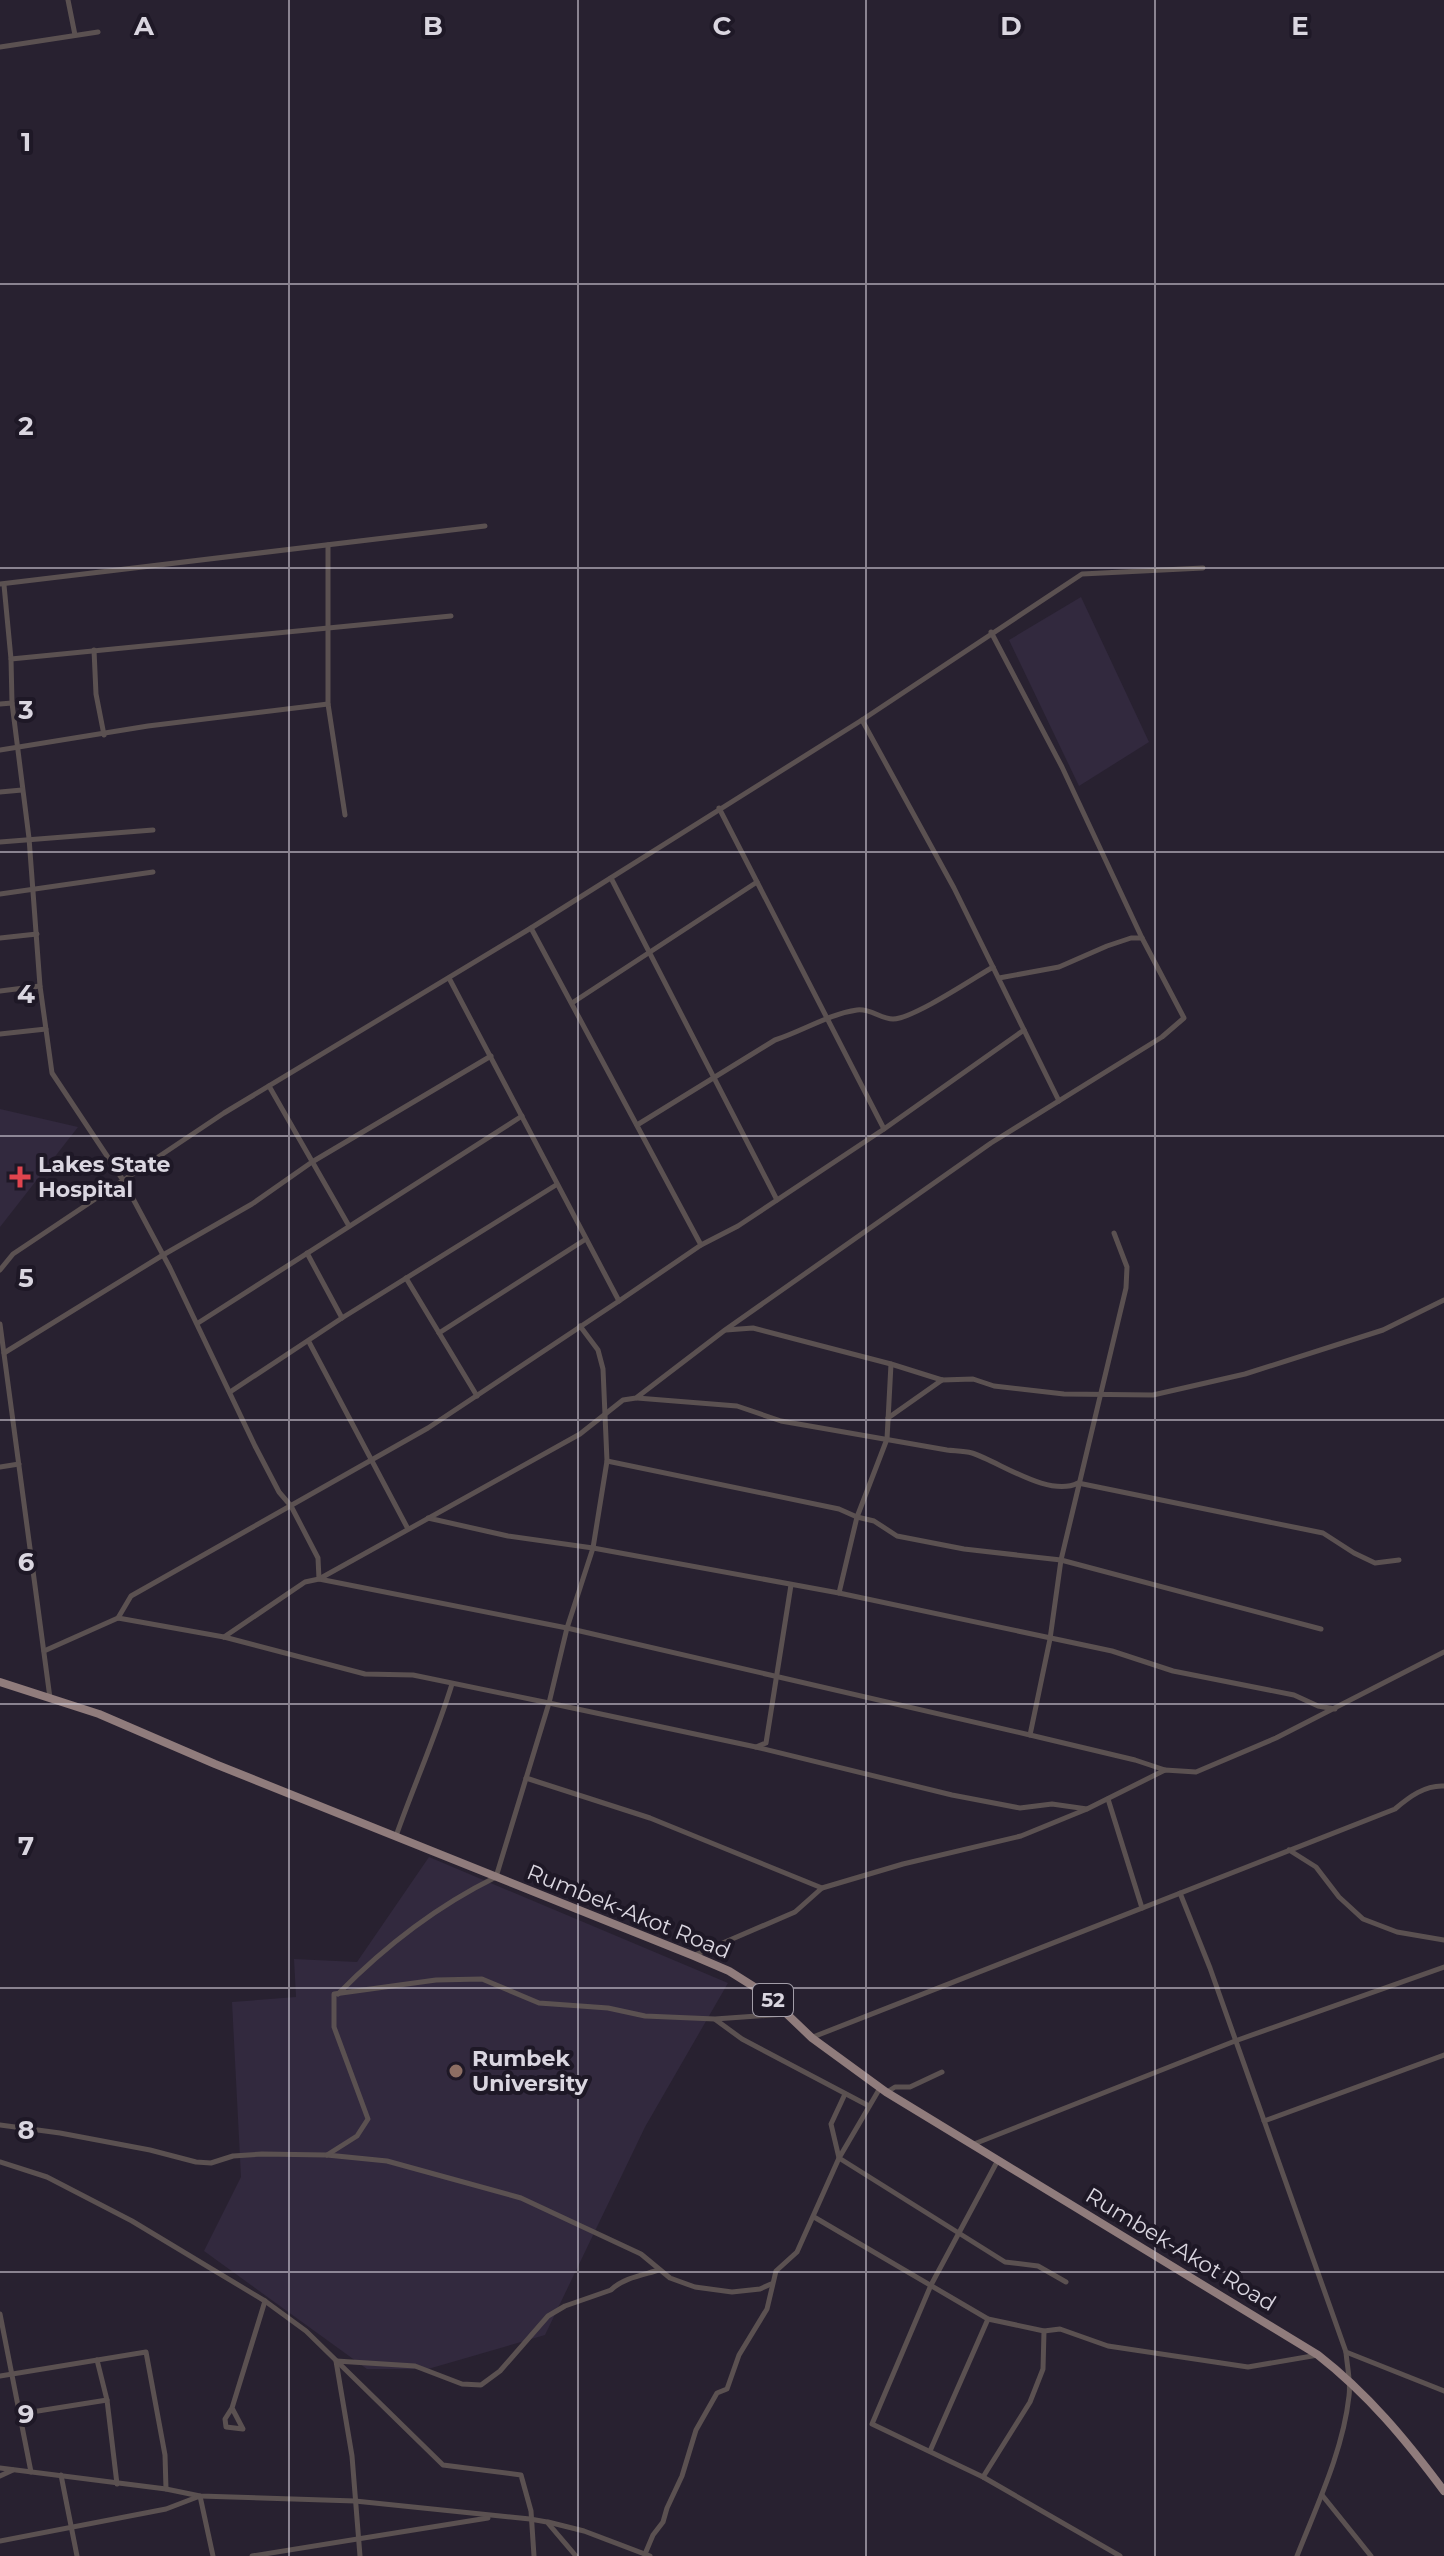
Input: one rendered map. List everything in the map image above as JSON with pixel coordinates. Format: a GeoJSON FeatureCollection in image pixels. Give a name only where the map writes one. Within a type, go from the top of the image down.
{"type":"FeatureCollection","features":[{"type":"Feature","properties":{"kind":"main road","name":"Rumbek-Akot Road"},"geometry":{"type":"LineString","coordinates":[[0,1682],[99,1714],[395,1837],[694,1956],[747,1981],[812,2038],[883,2090],[1318,2355],[1347,2378],[1396,2428],[1444,2491]]}},
{"type":"Feature","properties":{"kind":"street"},"geometry":{"type":"LineString","coordinates":[[68,0],[75,35]]}},
{"type":"Feature","properties":{"kind":"street"},"geometry":{"type":"LineString","coordinates":[[0,47],[98,32]]}},
{"type":"Feature","properties":{"kind":"street"},"geometry":{"type":"LineString","coordinates":[[319,1579],[318,1558],[291,1506],[273,1480],[163,1255],[123,1180],[52,1073],[40,986],[29,838],[16,749],[11,659],[2,584],[485,526]]}},
{"type":"Feature","properties":{"kind":"street"},"geometry":{"type":"LineString","coordinates":[[328,545],[328,704],[345,815]]}},
{"type":"Feature","properties":{"kind":"street"},"geometry":{"type":"LineString","coordinates":[[0,1270],[13,1254],[269,1086],[531,928],[862,720],[1082,574],[1203,568]]}},
{"type":"Feature","properties":{"kind":"street"},"geometry":{"type":"LineString","coordinates":[[11,659],[451,616]]}},
{"type":"Feature","properties":{"kind":"street"},"geometry":{"type":"LineString","coordinates":[[636,1398],[725,1330],[991,1143],[1162,1037],[1184,1018],[1142,938],[1062,767],[991,632]]}},
{"type":"Feature","properties":{"kind":"street"},"geometry":{"type":"LineString","coordinates":[[94,650],[96,694],[104,735]]}},
{"type":"Feature","properties":{"kind":"street"},"geometry":{"type":"LineString","coordinates":[[0,704],[12,703]]}},
{"type":"Feature","properties":{"kind":"street"},"geometry":{"type":"LineString","coordinates":[[0,750],[148,726],[328,704]]}},
{"type":"Feature","properties":{"kind":"street"},"geometry":{"type":"LineString","coordinates":[[862,720],[954,888],[1059,1101]]}},
{"type":"Feature","properties":{"kind":"street"},"geometry":{"type":"LineString","coordinates":[[0,792],[22,790]]}},
{"type":"Feature","properties":{"kind":"street"},"geometry":{"type":"LineString","coordinates":[[719,808],[884,1129]]}},
{"type":"Feature","properties":{"kind":"street"},"geometry":{"type":"LineString","coordinates":[[0,842],[153,830]]}},
{"type":"Feature","properties":{"kind":"street"},"geometry":{"type":"LineString","coordinates":[[0,894],[153,872]]}},
{"type":"Feature","properties":{"kind":"street"},"geometry":{"type":"LineString","coordinates":[[611,878],[777,1200]]}},
{"type":"Feature","properties":{"kind":"street"},"geometry":{"type":"LineString","coordinates":[[572,1003],[757,882]]}},
{"type":"Feature","properties":{"kind":"street"},"geometry":{"type":"LineString","coordinates":[[531,928],[701,1245]]}},
{"type":"Feature","properties":{"kind":"street"},"geometry":{"type":"LineString","coordinates":[[0,938],[37,934]]}},
{"type":"Feature","properties":{"kind":"street"},"geometry":{"type":"LineString","coordinates":[[999,978],[1059,967],[1107,946],[1131,938],[1142,938]]}},
{"type":"Feature","properties":{"kind":"street"},"geometry":{"type":"LineString","coordinates":[[637,1125],[775,1040],[801,1032],[827,1018],[860,1009],[894,1019],[927,1006],[993,967]]}},
{"type":"Feature","properties":{"kind":"street"},"geometry":{"type":"LineString","coordinates":[[449,978],[619,1301]]}},
{"type":"Feature","properties":{"kind":"street"},"geometry":{"type":"LineString","coordinates":[[0,991],[40,986]]}},
{"type":"Feature","properties":{"kind":"street"},"geometry":{"type":"LineString","coordinates":[[0,1034],[46,1029]]}},
{"type":"Feature","properties":{"kind":"street"},"geometry":{"type":"LineString","coordinates":[[118,1618],[131,1596],[372,1460],[477,1396],[701,1245],[738,1226],[884,1129],[1024,1030]]}},
{"type":"Feature","properties":{"kind":"street"},"geometry":{"type":"LineString","coordinates":[[4,1353],[252,1204],[312,1162],[491,1056]]}},
{"type":"Feature","properties":{"kind":"street"},"geometry":{"type":"LineString","coordinates":[[269,1086],[349,1226]]}},
{"type":"Feature","properties":{"kind":"street"},"geometry":{"type":"LineString","coordinates":[[198,1323],[522,1116]]}},
{"type":"Feature","properties":{"kind":"street"},"geometry":{"type":"LineString","coordinates":[[230,1392],[342,1318],[556,1185]]}},
{"type":"Feature","properties":{"kind":"street"},"geometry":{"type":"LineString","coordinates":[[1030,1735],[1050,1639],[1061,1560],[1126,1288],[1127,1267],[1114,1233]]}},
{"type":"Feature","properties":{"kind":"street"},"geometry":{"type":"LineString","coordinates":[[439,1333],[586,1239]]}},
{"type":"Feature","properties":{"kind":"street"},"geometry":{"type":"LineString","coordinates":[[307,1253],[342,1318]]}},
{"type":"Feature","properties":{"kind":"street"},"geometry":{"type":"LineString","coordinates":[[406,1278],[477,1396]]}},
{"type":"Feature","properties":{"kind":"street"},"geometry":{"type":"LineString","coordinates":[[725,1330],[753,1328],[942,1380],[973,1379],[994,1386],[1050,1393],[1153,1395],[1245,1374],[1383,1330],[1444,1300]]}},
{"type":"Feature","properties":{"kind":"street"},"geometry":{"type":"LineString","coordinates":[[0,1324],[3,1368],[50,1698]]}},
{"type":"Feature","properties":{"kind":"street"},"geometry":{"type":"LineString","coordinates":[[327,2155],[357,2136],[368,2119],[334,2027],[334,1994],[338,1994],[399,1939],[461,1894],[496,1877],[593,1548],[607,1461],[603,1369],[598,1350],[580,1326]]}},
{"type":"Feature","properties":{"kind":"street"},"geometry":{"type":"LineString","coordinates":[[309,1342],[408,1529]]}},
{"type":"Feature","properties":{"kind":"street"},"geometry":{"type":"LineString","coordinates":[[839,1593],[857,1517],[887,1439],[891,1364]]}},
{"type":"Feature","properties":{"kind":"street"},"geometry":{"type":"LineString","coordinates":[[887,1418],[942,1380]]}},
{"type":"Feature","properties":{"kind":"street"},"geometry":{"type":"LineString","coordinates":[[224,1637],[305,1582],[319,1579],[580,1434],[623,1400],[636,1398],[737,1406],[781,1421],[969,1452],[1029,1480],[1070,1487],[1078,1483],[1323,1533],[1375,1563],[1399,1560]]}},
{"type":"Feature","properties":{"kind":"street"},"geometry":{"type":"LineString","coordinates":[[607,1461],[839,1509],[874,1521],[897,1536],[964,1549],[1061,1560],[1321,1629]]}},
{"type":"Feature","properties":{"kind":"street"},"geometry":{"type":"LineString","coordinates":[[0,1467],[19,1464]]}},
{"type":"Feature","properties":{"kind":"street"},"geometry":{"type":"LineString","coordinates":[[427,1518],[508,1536],[593,1548],[839,1593],[1112,1651],[1173,1671],[1294,1695],[1318,1706],[1335,1709]]}},
{"type":"Feature","properties":{"kind":"street"},"geometry":{"type":"LineString","coordinates":[[319,1579],[567,1628],[1030,1735],[1165,1770],[1196,1772],[1335,1709],[1444,1652]]}},
{"type":"Feature","properties":{"kind":"street"},"geometry":{"type":"LineString","coordinates":[[756,1747],[766,1743],[770,1732],[775,1676],[791,1585]]}},
{"type":"Feature","properties":{"kind":"street"},"geometry":{"type":"LineString","coordinates":[[44,1651],[118,1618],[224,1637],[365,1674],[413,1675],[549,1703],[756,1747],[952,1795],[1020,1808],[1052,1804],[1087,1809]]}},
{"type":"Feature","properties":{"kind":"street"},"geometry":{"type":"LineString","coordinates":[[395,1837],[434,1740],[452,1684]]}},
{"type":"Feature","properties":{"kind":"street"},"geometry":{"type":"LineString","coordinates":[[694,1956],[795,1912],[822,1888],[903,1864],[1021,1836],[1087,1809],[1165,1770]]}},
{"type":"Feature","properties":{"kind":"street"},"geometry":{"type":"LineString","coordinates":[[526,1778],[650,1818],[822,1888]]}},
{"type":"Feature","properties":{"kind":"street"},"geometry":{"type":"LineString","coordinates":[[812,2038],[1395,1809],[1410,1796],[1435,1786],[1444,1786]]}},
{"type":"Feature","properties":{"kind":"street"},"geometry":{"type":"LineString","coordinates":[[1108,1799],[1142,1908]]}},
{"type":"Feature","properties":{"kind":"street"},"geometry":{"type":"LineString","coordinates":[[1289,1850],[1316,1867],[1339,1897],[1363,1919],[1397,1932],[1444,1940]]}},
{"type":"Feature","properties":{"kind":"street"},"geometry":{"type":"LineString","coordinates":[[1180,1893],[1346,2352],[1350,2393],[1339,2441],[1297,2556]]}},
{"type":"Feature","properties":{"kind":"street"},"geometry":{"type":"LineString","coordinates":[[973,2145],[1235,2041],[1444,1967]]}},
{"type":"Feature","properties":{"kind":"street"},"geometry":{"type":"LineString","coordinates":[[338,1994],[436,1980],[482,1979],[539,2003],[608,2008],[645,2016],[715,2019],[787,2014]]}},
{"type":"Feature","properties":{"kind":"street"},"geometry":{"type":"LineString","coordinates":[[715,2019],[742,2039],[869,2106]]}},
{"type":"Feature","properties":{"kind":"street"},"geometry":{"type":"LineString","coordinates":[[1264,2121],[1444,2055]]}},
{"type":"Feature","properties":{"kind":"street"},"geometry":{"type":"LineString","coordinates":[[0,2468],[200,2496],[355,2501],[530,2519],[584,2531],[648,2555],[653,2535],[663,2522],[682,2476],[696,2430],[717,2393],[727,2389],[739,2355],[767,2309],[776,2271],[797,2252],[839,2158],[869,2106],[883,2090],[910,2087],[942,2072]]}},
{"type":"Feature","properties":{"kind":"street"},"geometry":{"type":"LineString","coordinates":[[845,2094],[831,2124],[839,2158],[1005,2262],[1038,2266],[1066,2282]]}},
{"type":"Feature","properties":{"kind":"street"},"geometry":{"type":"LineString","coordinates":[[0,2125],[60,2133],[196,2162],[211,2163],[233,2156],[262,2154],[327,2155],[387,2161],[521,2198],[641,2254],[670,2278],[695,2287],[732,2292],[760,2289],[771,2284]]}},
{"type":"Feature","properties":{"kind":"street"},"geometry":{"type":"LineString","coordinates":[[998,2160],[931,2285],[872,2424],[983,2477],[1120,2556]]}},
{"type":"Feature","properties":{"kind":"street"},"geometry":{"type":"LineString","coordinates":[[0,2162],[47,2177],[132,2221],[265,2301],[306,2331],[443,2465],[521,2475],[531,2511],[534,2556]]}},
{"type":"Feature","properties":{"kind":"street"},"geometry":{"type":"LineString","coordinates":[[814,2217],[988,2319],[1044,2331],[1060,2329],[1108,2346],[1248,2367],[1318,2355]]}},
{"type":"Feature","properties":{"kind":"street"},"geometry":{"type":"LineString","coordinates":[[336,2361],[415,2366],[462,2384],[481,2385],[500,2371],[548,2316],[565,2306],[611,2290],[624,2281],[660,2269]]}},
{"type":"Feature","properties":{"kind":"street"},"geometry":{"type":"LineString","coordinates":[[232,2408],[265,2301]]}},
{"type":"Feature","properties":{"kind":"street"},"geometry":{"type":"LineString","coordinates":[[0,2314],[31,2472]]}},
{"type":"Feature","properties":{"kind":"street"},"geometry":{"type":"LineString","coordinates":[[930,2451],[988,2319]]}},
{"type":"Feature","properties":{"kind":"street"},"geometry":{"type":"LineString","coordinates":[[983,2477],[1030,2402],[1043,2369],[1044,2331]]}},
{"type":"Feature","properties":{"kind":"street"},"geometry":{"type":"LineString","coordinates":[[0,2376],[146,2352],[165,2455],[166,2489]]}},
{"type":"Feature","properties":{"kind":"street"},"geometry":{"type":"LineString","coordinates":[[1346,2352],[1444,2391]]}},
{"type":"Feature","properties":{"kind":"street"},"geometry":{"type":"LineString","coordinates":[[97,2360],[107,2400],[117,2484]]}},
{"type":"Feature","properties":{"kind":"street"},"geometry":{"type":"LineString","coordinates":[[336,2361],[352,2456],[360,2556]]}},
{"type":"Feature","properties":{"kind":"street"},"geometry":{"type":"LineString","coordinates":[[19,2414],[107,2400]]}},
{"type":"Feature","properties":{"kind":"street"},"geometry":{"type":"LineString","coordinates":[[0,2476],[14,2470]]}},
{"type":"Feature","properties":{"kind":"street"},"geometry":{"type":"LineString","coordinates":[[61,2475],[77,2556]]}},
{"type":"Feature","properties":{"kind":"street"},"geometry":{"type":"LineString","coordinates":[[1322,2494],[1371,2556]]}},
{"type":"Feature","properties":{"kind":"street"},"geometry":{"type":"LineString","coordinates":[[0,2541],[166,2509],[200,2496]]}},
{"type":"Feature","properties":{"kind":"street"},"geometry":{"type":"LineString","coordinates":[[200,2496],[213,2556]]}},
{"type":"Feature","properties":{"kind":"street"},"geometry":{"type":"LineString","coordinates":[[252,2556],[497,2516]]}},
{"type":"Feature","properties":{"kind":"street"},"geometry":{"type":"LineString","coordinates":[[547,2522],[576,2556]]}},
{"type":"Feature","properties":{"kind":"shaded area"},"geometry":{"type":"Polygon","coordinates":[[[1081,597],[1149,742],[1079,786],[1009,640],[1081,597]]]}},
{"type":"Feature","properties":{"kind":"shaded area","name":"Lakes State Hospital"},"geometry":{"type":"Polygon","coordinates":[[[0,1109],[78,1127],[0,1227],[0,1109]]]}},
{"type":"Feature","properties":{"kind":"shaded area","name":"Rumbek University"},"geometry":{"type":"Polygon","coordinates":[[[429,1857],[728,1983],[645,2127],[545,2335],[428,2369],[367,2369],[204,2251],[241,2177],[232,2002],[296,1997],[294,1959],[357,1962],[429,1857]]]}},
{"type":"Feature","properties":{"kind":"place","name":"Lakes State Hospital"},"geometry":{"type":"Point","coordinates":[20,1177]}},
{"type":"Feature","properties":{"kind":"place","name":"Rumbek University"},"geometry":{"type":"Point","coordinates":[456,2071]}}]}
